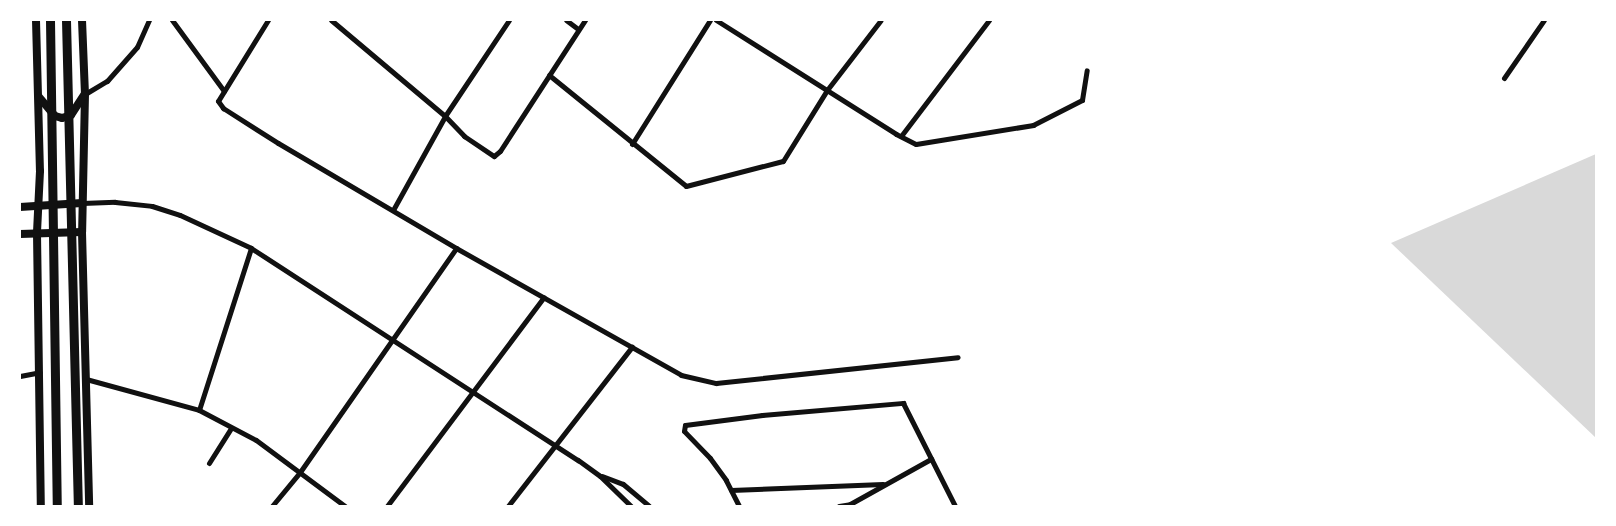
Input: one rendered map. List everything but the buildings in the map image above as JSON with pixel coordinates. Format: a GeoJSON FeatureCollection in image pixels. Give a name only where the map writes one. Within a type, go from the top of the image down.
{"type":"FeatureCollection","features":[{"type":"Feature","properties":{"kind":"highway"},"geometry":{"type":"LineString","coordinates":[[50,20],[57,507]]}},
{"type":"Feature","properties":{"kind":"highway"},"geometry":{"type":"LineString","coordinates":[[66,20],[78,507]]}},
{"type":"Feature","properties":{"kind":"main road"},"geometry":{"type":"LineString","coordinates":[[36,20],[40,171],[37,233],[41,507]]}},
{"type":"Feature","properties":{"kind":"main road"},"geometry":{"type":"LineString","coordinates":[[82,20],[85,94],[82,232],[89,507]]}},
{"type":"Feature","properties":{"kind":"main road"},"geometry":{"type":"LineString","coordinates":[[38,95],[55,116],[62,118],[71,116],[85,94]]}},
{"type":"Feature","properties":{"kind":"main road"},"geometry":{"type":"LineString","coordinates":[[20,207],[82,203]]}},
{"type":"Feature","properties":{"kind":"main road"},"geometry":{"type":"LineString","coordinates":[[20,234],[82,232]]}},
{"type":"Feature","properties":{"kind":"street"},"geometry":{"type":"LineString","coordinates":[[85,94],[107,81],[137,47],[149,20]]}},
{"type":"Feature","properties":{"kind":"street"},"geometry":{"type":"LineString","coordinates":[[172,20],[224,91]]}},
{"type":"Feature","properties":{"kind":"street"},"geometry":{"type":"LineString","coordinates":[[268,20],[218,101],[223,108],[456,248],[691,380],[716,383],[958,357]]}},
{"type":"Feature","properties":{"kind":"street"},"geometry":{"type":"LineString","coordinates":[[331,20],[445,116],[464,136],[494,156],[500,152],[585,20]]}},
{"type":"Feature","properties":{"kind":"street"},"geometry":{"type":"LineString","coordinates":[[393,210],[445,116],[509,20]]}},
{"type":"Feature","properties":{"kind":"street"},"geometry":{"type":"LineString","coordinates":[[566,20],[578,29]]}},
{"type":"Feature","properties":{"kind":"street"},"geometry":{"type":"LineString","coordinates":[[632,144],[710,20]]}},
{"type":"Feature","properties":{"kind":"street"},"geometry":{"type":"LineString","coordinates":[[716,20],[916,144],[1033,125],[1082,100],[1087,70]]}},
{"type":"Feature","properties":{"kind":"street"},"geometry":{"type":"LineString","coordinates":[[549,75],[686,186],[783,161],[827,90],[881,20]]}},
{"type":"Feature","properties":{"kind":"street"},"geometry":{"type":"LineString","coordinates":[[901,136],[989,20]]}},
{"type":"Feature","properties":{"kind":"street"},"geometry":{"type":"LineString","coordinates":[[1504,78],[1544,20]]}},
{"type":"Feature","properties":{"kind":"street"},"geometry":{"type":"LineString","coordinates":[[82,203],[115,202],[152,206],[180,215],[251,248],[600,476],[631,507]]}},
{"type":"Feature","properties":{"kind":"street"},"geometry":{"type":"LineString","coordinates":[[199,410],[251,248]]}},
{"type":"Feature","properties":{"kind":"street"},"geometry":{"type":"LineString","coordinates":[[272,507],[300,472],[456,248]]}},
{"type":"Feature","properties":{"kind":"street"},"geometry":{"type":"LineString","coordinates":[[387,507],[544,297]]}},
{"type":"Feature","properties":{"kind":"street"},"geometry":{"type":"LineString","coordinates":[[508,507],[632,347]]}},
{"type":"Feature","properties":{"kind":"street"},"geometry":{"type":"LineString","coordinates":[[20,376],[40,372]]}},
{"type":"Feature","properties":{"kind":"street"},"geometry":{"type":"LineString","coordinates":[[86,379],[199,410],[256,440],[345,507]]}},
{"type":"Feature","properties":{"kind":"street"},"geometry":{"type":"LineString","coordinates":[[739,507],[710,458],[687,436],[683,427],[685,425],[762,415],[903,403],[955,507]]}},
{"type":"Feature","properties":{"kind":"street"},"geometry":{"type":"LineString","coordinates":[[209,463],[231,428]]}},
{"type":"Feature","properties":{"kind":"street"},"geometry":{"type":"LineString","coordinates":[[839,507],[850,504],[931,459]]}},
{"type":"Feature","properties":{"kind":"street"},"geometry":{"type":"LineString","coordinates":[[600,476],[623,484],[649,507]]}},
{"type":"Feature","properties":{"kind":"street"},"geometry":{"type":"LineString","coordinates":[[731,490],[883,484]]}},
{"type":"Feature","properties":{"kind":"shaded area"},"geometry":{"type":"Polygon","coordinates":[[[1596,154],[1596,438],[1391,243],[1596,154]]]}}]}
